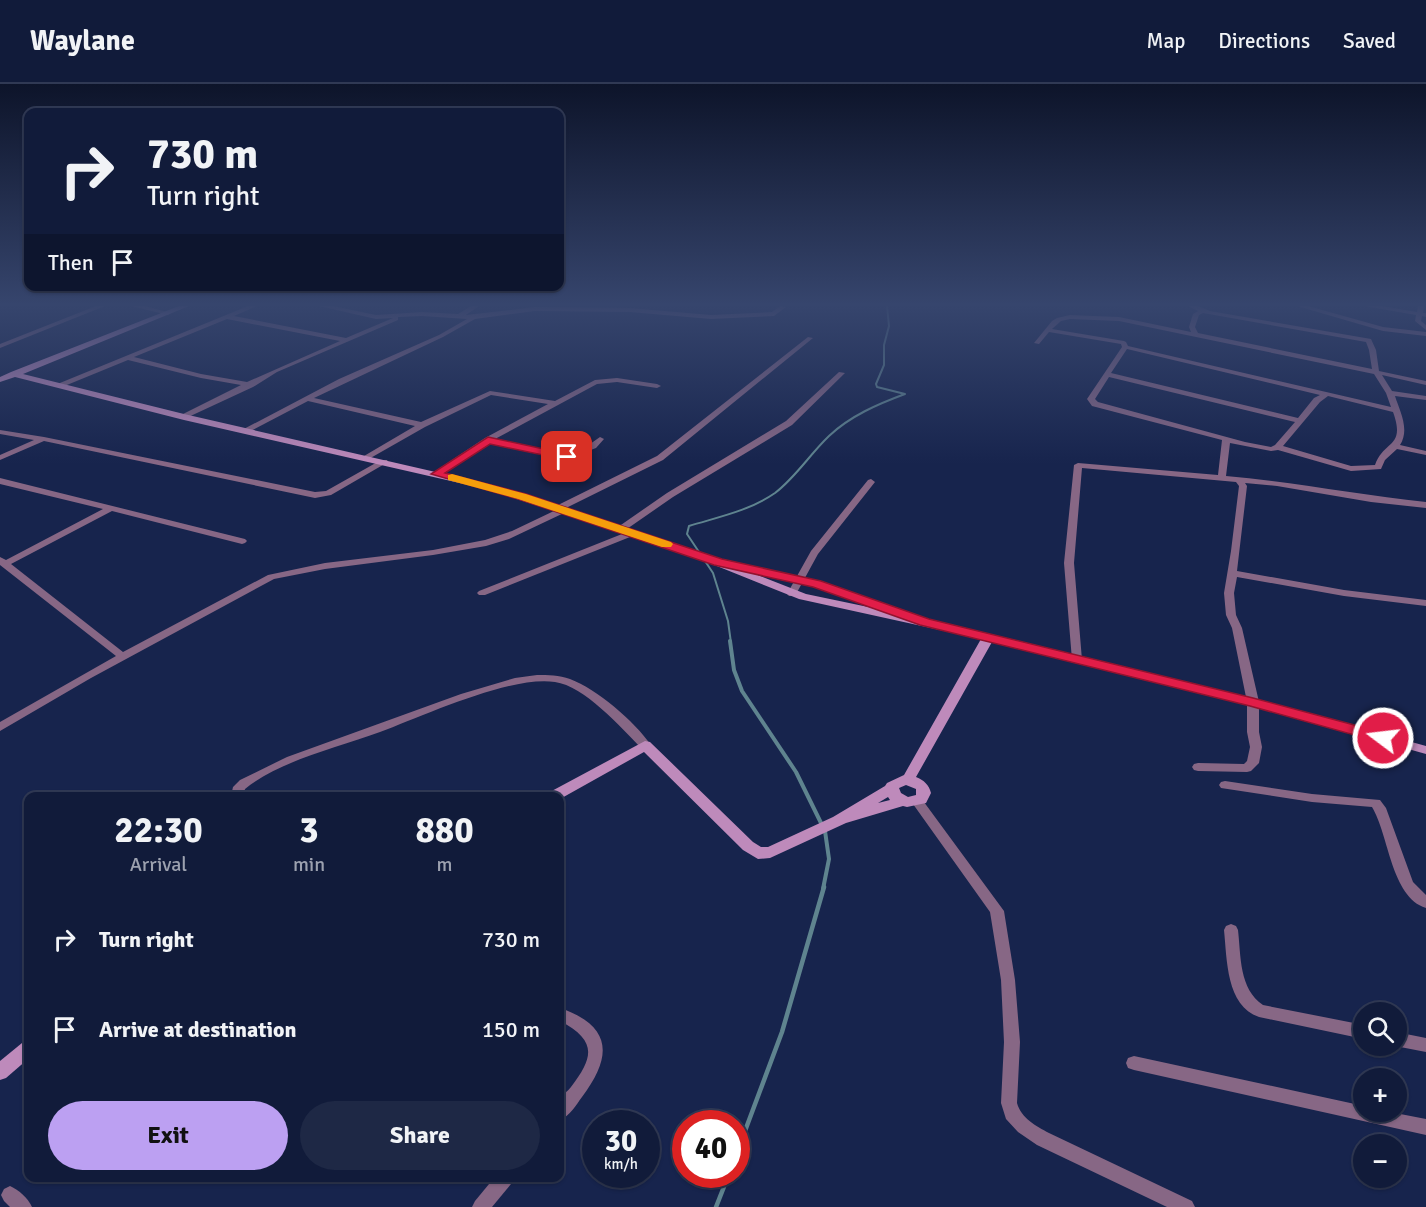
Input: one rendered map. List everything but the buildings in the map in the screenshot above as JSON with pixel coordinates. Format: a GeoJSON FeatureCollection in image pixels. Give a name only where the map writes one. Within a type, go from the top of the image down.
{"type":"FeatureCollection","features":[{"type":"Feature","properties":{"kind":"street"},"geometry":{"type":"LineString","coordinates":[[0,380],[53,358]]}},
{"type":"Feature","properties":{"kind":"street"},"geometry":{"type":"LineString","coordinates":[[59,386],[128,358]]}},
{"type":"Feature","properties":{"kind":"street"},"geometry":{"type":"LineString","coordinates":[[131,358],[201,376],[250,385]]}},
{"type":"Feature","properties":{"kind":"street"},"geometry":{"type":"LineString","coordinates":[[184,417],[307,358]]}},
{"type":"Feature","properties":{"kind":"street"},"geometry":{"type":"LineString","coordinates":[[244,431],[393,358]]}},
{"type":"Feature","properties":{"kind":"street"},"geometry":{"type":"LineString","coordinates":[[0,728],[123,657],[271,577],[296,571],[431,553],[489,542],[561,509],[660,459],[785,358]]}},
{"type":"Feature","properties":{"kind":"street"},"geometry":{"type":"LineString","coordinates":[[1117,358],[1091,399],[1095,404],[1259,447],[1278,447],[1344,467],[1372,469],[1378,467],[1381,459],[1399,442],[1402,427],[1390,393],[1376,372],[1374,358]]}},
{"type":"Feature","properties":{"kind":"street"},"geometry":{"type":"LineString","coordinates":[[1172,358],[1325,396],[1396,410]]}},
{"type":"Feature","properties":{"kind":"street"},"geometry":{"type":"LineString","coordinates":[[1312,358],[1426,383]]}},
{"type":"Feature","properties":{"kind":"street"},"geometry":{"type":"LineString","coordinates":[[621,529],[670,495],[789,423],[841,373]]}},
{"type":"Feature","properties":{"kind":"street"},"geometry":{"type":"LineString","coordinates":[[14,374],[184,417],[436,474],[561,509],[719,562],[792,594],[925,622],[1253,702],[1426,750]]}},
{"type":"Feature","properties":{"kind":"street"},"geometry":{"type":"LineString","coordinates":[[1106,374],[1300,421]]}},
{"type":"Feature","properties":{"kind":"street"},"geometry":{"type":"LineString","coordinates":[[436,474],[488,440],[586,386],[605,380],[657,386]]}},
{"type":"Feature","properties":{"kind":"street"},"geometry":{"type":"LineString","coordinates":[[367,458],[422,425],[490,393],[555,403]]}},
{"type":"Feature","properties":{"kind":"street"},"geometry":{"type":"LineString","coordinates":[[1390,393],[1426,398]]}},
{"type":"Feature","properties":{"kind":"street"},"geometry":{"type":"LineString","coordinates":[[1278,447],[1317,400],[1325,396]]}},
{"type":"Feature","properties":{"kind":"street"},"geometry":{"type":"LineString","coordinates":[[307,399],[422,425]]}},
{"type":"Feature","properties":{"kind":"street"},"geometry":{"type":"LineString","coordinates":[[0,432],[315,495],[328,493],[384,462]]}},
{"type":"Feature","properties":{"kind":"street"},"geometry":{"type":"LineString","coordinates":[[0,458],[44,439]]}},
{"type":"Feature","properties":{"kind":"street"},"geometry":{"type":"LineString","coordinates":[[488,440],[567,457],[593,446],[600,439]]}},
{"type":"Feature","properties":{"kind":"street"},"geometry":{"type":"LineString","coordinates":[[1222,477],[1226,439]]}},
{"type":"Feature","properties":{"kind":"street"},"geometry":{"type":"LineString","coordinates":[[1395,446],[1426,453]]}},
{"type":"Feature","properties":{"kind":"street"},"geometry":{"type":"LineString","coordinates":[[1077,660],[1070,563],[1076,467],[1087,464],[1222,477],[1426,506]]}},
{"type":"Feature","properties":{"kind":"street"},"geometry":{"type":"LineString","coordinates":[[1198,767],[1247,768],[1253,763],[1256,747],[1253,732],[1253,702],[1237,628],[1232,615],[1229,593],[1243,486],[1239,479]]}},
{"type":"Feature","properties":{"kind":"street"},"geometry":{"type":"LineString","coordinates":[[0,481],[242,541]]}},
{"type":"Feature","properties":{"kind":"street"},"geometry":{"type":"LineString","coordinates":[[792,594],[814,553],[871,482]]}},
{"type":"Feature","properties":{"kind":"street"},"geometry":{"type":"LineString","coordinates":[[110,509],[2,562],[123,657]]}},
{"type":"Feature","properties":{"kind":"street"},"geometry":{"type":"LineString","coordinates":[[482,593],[632,533]]}},
{"type":"Feature","properties":{"kind":"street"},"geometry":{"type":"LineString","coordinates":[[719,562],[799,579],[925,622]]}},
{"type":"Feature","properties":{"kind":"street"},"geometry":{"type":"LineString","coordinates":[[1233,573],[1344,593],[1426,603]]}},
{"type":"Feature","properties":{"kind":"street"},"geometry":{"type":"LineString","coordinates":[[908,780],[988,638]]}},
{"type":"Feature","properties":{"kind":"street"},"geometry":{"type":"LineString","coordinates":[[238,792],[239,787],[244,783],[276,766],[459,699],[529,679],[554,678],[571,682],[617,718],[747,846],[758,853],[770,852],[838,821],[891,789],[898,781],[908,780],[917,783],[923,789],[923,796],[910,801],[838,821]]}},
{"type":"Feature","properties":{"kind":"street"},"geometry":{"type":"LineString","coordinates":[[560,792],[645,745]]}},
{"type":"Feature","properties":{"kind":"street"},"geometry":{"type":"LineString","coordinates":[[1225,785],[1312,798],[1376,803],[1380,808],[1407,885],[1426,903]]}},
{"type":"Feature","properties":{"kind":"street"},"geometry":{"type":"LineString","coordinates":[[891,789],[894,796],[910,801],[997,911],[1008,980],[1012,1042],[1009,1103],[1012,1114],[1024,1127],[1043,1139],[1186,1207]]}},
{"type":"Feature","properties":{"kind":"street"},"geometry":{"type":"LineString","coordinates":[[1231,930],[1239,982],[1245,1000],[1250,1006],[1259,1011],[1353,1030]]}},
{"type":"Feature","properties":{"kind":"street"},"geometry":{"type":"LineString","coordinates":[[564,1017],[590,1033],[598,1047],[596,1061],[564,1107]]}},
{"type":"Feature","properties":{"kind":"street"},"geometry":{"type":"LineString","coordinates":[[1407,1041],[1426,1045]]}},
{"type":"Feature","properties":{"kind":"street"},"geometry":{"type":"LineString","coordinates":[[0,1072],[24,1051]]}},
{"type":"Feature","properties":{"kind":"street"},"geometry":{"type":"LineString","coordinates":[[1134,1063],[1426,1127]]}},
{"type":"Feature","properties":{"kind":"street"},"geometry":{"type":"LineString","coordinates":[[481,1207],[503,1182]]}},
{"type":"Feature","properties":{"kind":"waterway"},"geometry":{"type":"LineString","coordinates":[[731,643],[728,621],[713,573],[687,534],[689,526],[733,513],[775,493],[790,480],[822,443],[846,422],[905,394],[877,387],[884,358]]}},
{"type":"Feature","properties":{"kind":"waterway"},"geometry":{"type":"LineString","coordinates":[[730,641],[734,670],[742,691],[796,772],[822,825]]}},
{"type":"Feature","properties":{"kind":"waterway"},"geometry":{"type":"LineString","coordinates":[[823,889],[829,859],[825,831]]}},
{"type":"Feature","properties":{"kind":"waterway"},"geometry":{"type":"LineString","coordinates":[[750,1118],[782,1032],[824,887]]}},
{"type":"Feature","properties":{"kind":"waterway"},"geometry":{"type":"LineString","coordinates":[[716,1207],[723,1188]]}},
{"type":"Feature","properties":{"kind":"slow traffic"},"geometry":{"type":"LineString","coordinates":[[452,478],[522,496],[667,544]]}},
{"type":"Feature","properties":{"kind":"route"},"geometry":{"type":"LineString","coordinates":[[567,457],[488,440],[436,474],[522,496],[719,562],[817,584],[925,622],[1253,702],[1383,738]]}}]}
